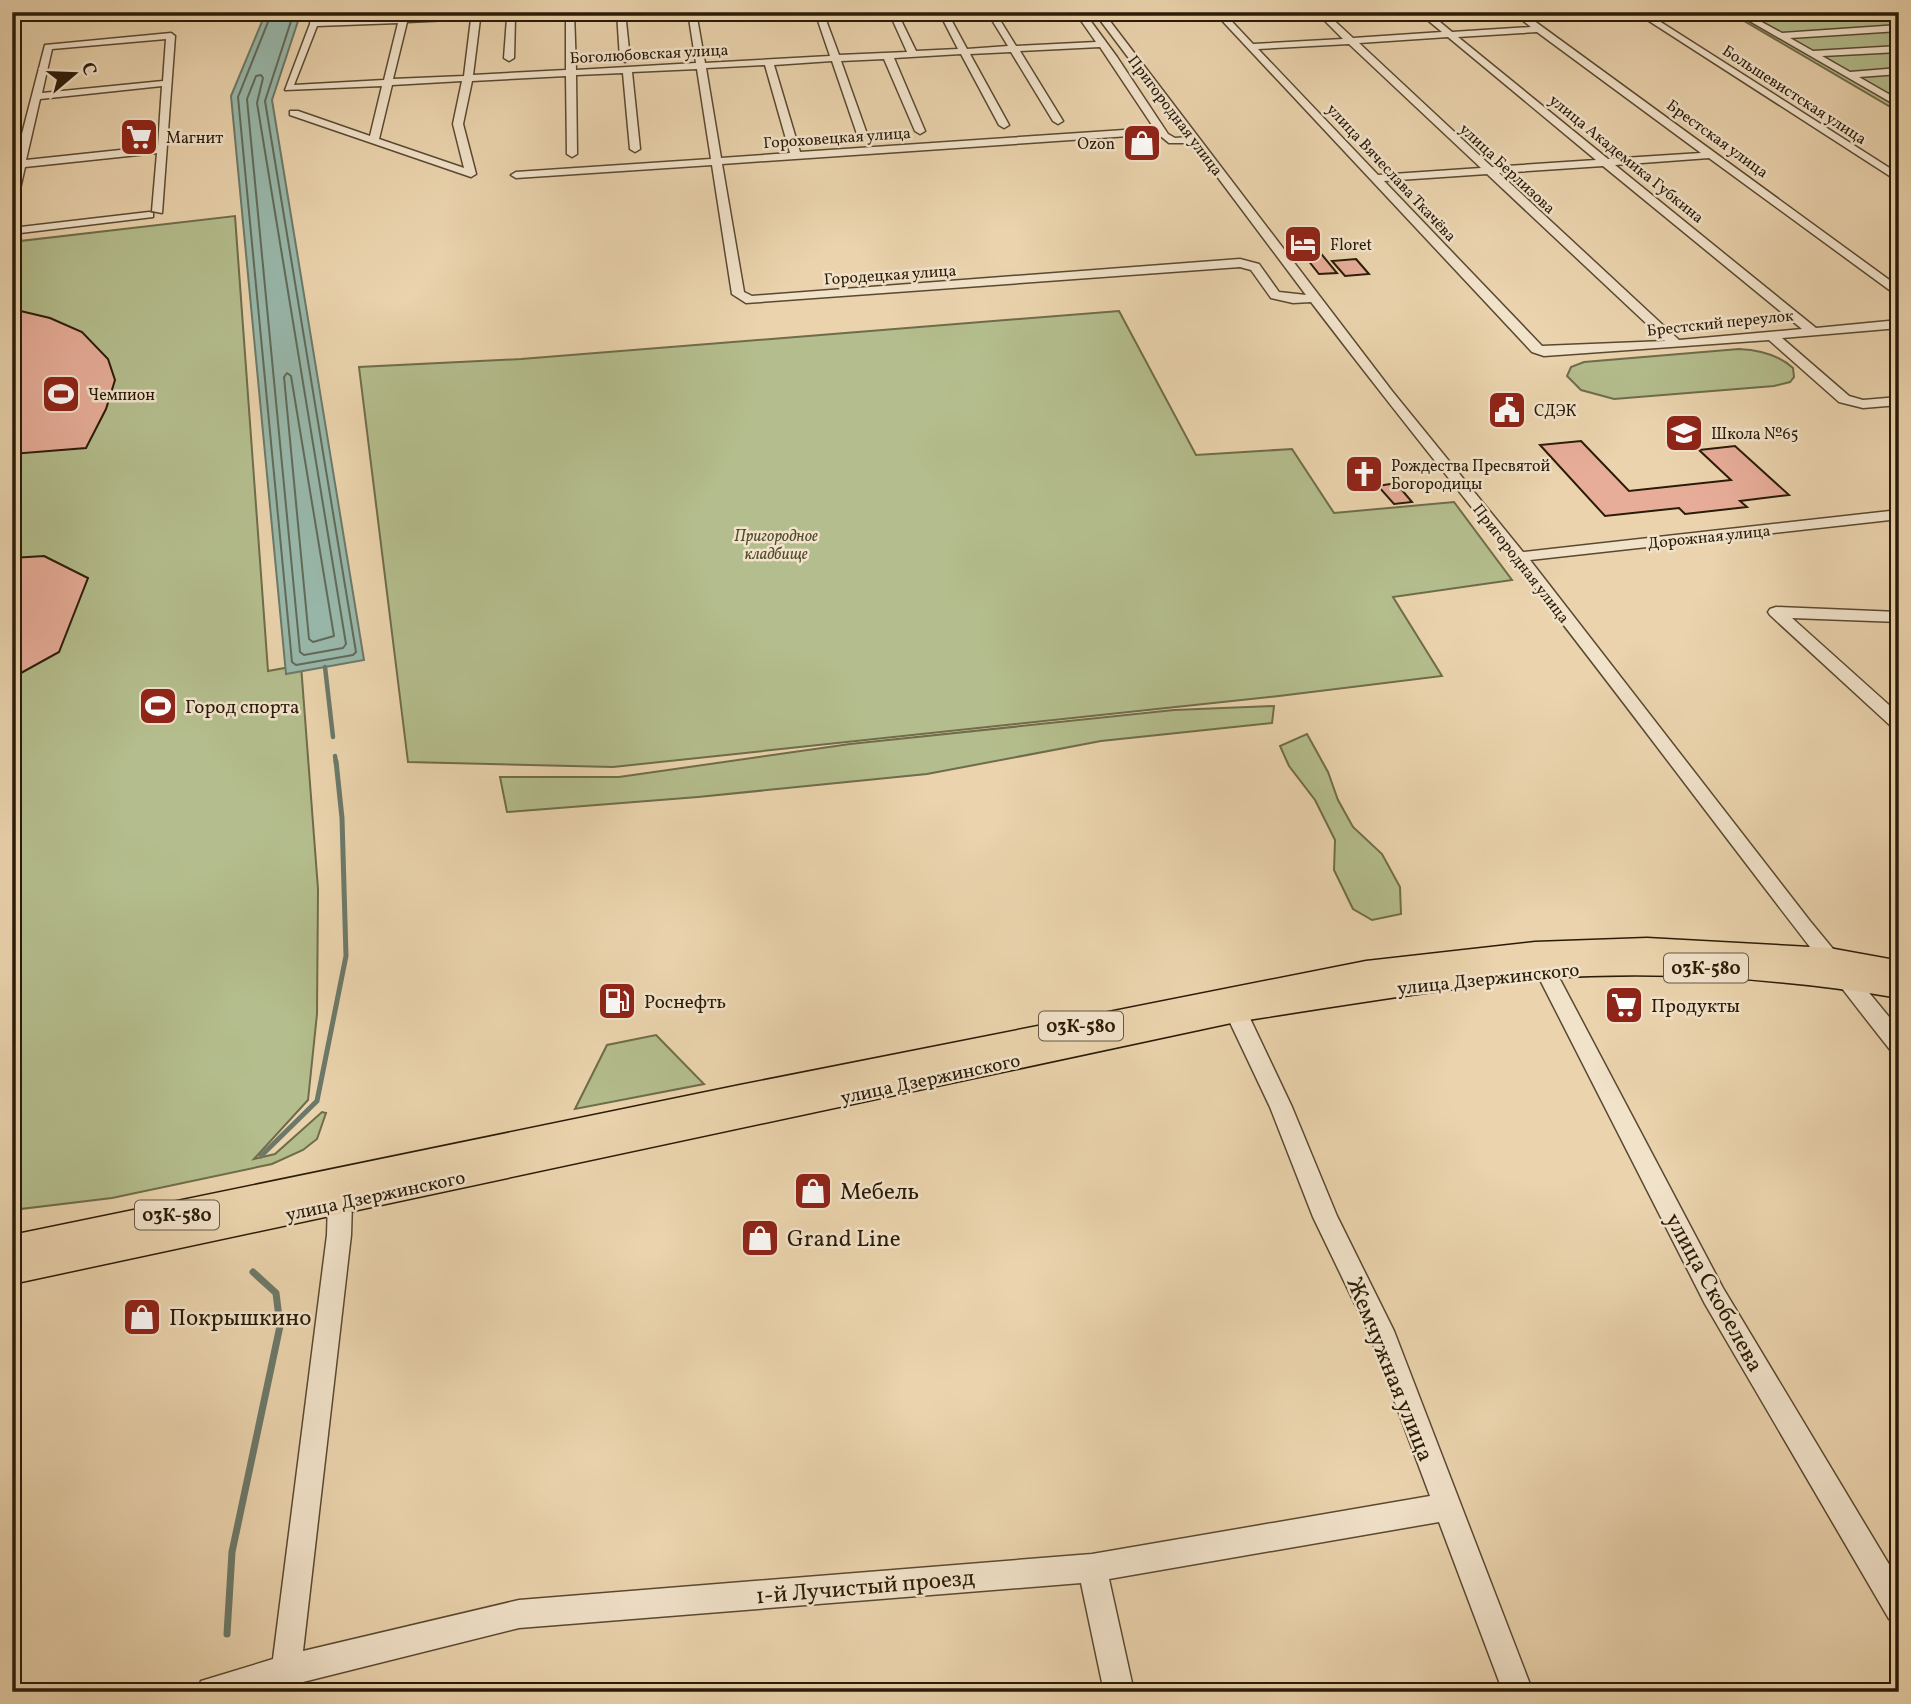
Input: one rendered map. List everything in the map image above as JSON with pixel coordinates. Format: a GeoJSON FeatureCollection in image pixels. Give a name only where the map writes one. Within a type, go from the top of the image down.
{"type":"FeatureCollection","features":[{"type":"Feature","properties":{"kind":"main road","name":"улица Дзержинского"},"geometry":{"type":"LineString","coordinates":[[12,1270],[740,1096],[1366,971],[1535,951],[1647,947],[1838,968],[1899,988]]}},
{"type":"Feature","properties":{"kind":"main road","name":"улица Дзержинского"},"geometry":{"type":"LineString","coordinates":[[12,1248],[341,1192],[1236,1012],[1377,989],[1544,968],[1659,966],[1899,971]]}},
{"type":"Feature","properties":{"kind":"street"},"geometry":{"type":"LineString","coordinates":[[315,12],[314,24],[404,16],[570,12],[572,154]]}},
{"type":"Feature","properties":{"kind":"street"},"geometry":{"type":"LineString","coordinates":[[621,12],[635,149]]}},
{"type":"Feature","properties":{"kind":"street","name":"Городецкая улица"},"geometry":{"type":"LineString","coordinates":[[692,12],[738,294],[750,300],[1240,263],[1255,267],[1275,295],[1293,299],[1314,298]]}},
{"type":"Feature","properties":{"kind":"street"},"geometry":{"type":"LineString","coordinates":[[819,12],[862,134]]}},
{"type":"Feature","properties":{"kind":"street"},"geometry":{"type":"LineString","coordinates":[[893,12],[913,54]]}},
{"type":"Feature","properties":{"kind":"street"},"geometry":{"type":"LineString","coordinates":[[943,12],[1004,125]]}},
{"type":"Feature","properties":{"kind":"street"},"geometry":{"type":"LineString","coordinates":[[991,12],[1058,121]]}},
{"type":"Feature","properties":{"kind":"street"},"geometry":{"type":"LineString","coordinates":[[1079,12],[1114,59],[1161,131]]}},
{"type":"Feature","properties":{"kind":"street","name":"Пригородная улица"},"geometry":{"type":"LineString","coordinates":[[1098,12],[1387,394],[1519,557],[1899,1045]]}},
{"type":"Feature","properties":{"kind":"street","name":"улица Вячеслава Ткачёва"},"geometry":{"type":"LineString","coordinates":[[1219,12],[1537,349],[1544,352]]}},
{"type":"Feature","properties":{"kind":"street","name":"улица Берлизова"},"geometry":{"type":"LineString","coordinates":[[1321,12],[1676,344]]}},
{"type":"Feature","properties":{"kind":"street","name":"улица Академика Губкина"},"geometry":{"type":"LineString","coordinates":[[1422,12],[1811,330]]}},
{"type":"Feature","properties":{"kind":"street","name":"Брестская улица"},"geometry":{"type":"LineString","coordinates":[[1516,12],[1899,293]]}},
{"type":"Feature","properties":{"kind":"street","name":"Большевистская улица"},"geometry":{"type":"LineString","coordinates":[[1639,12],[1899,179]]}},
{"type":"Feature","properties":{"kind":"street"},"geometry":{"type":"LineString","coordinates":[[1738,12],[1899,104]]}},
{"type":"Feature","properties":{"kind":"street"},"geometry":{"type":"LineString","coordinates":[[1749,18],[1840,12]]}},
{"type":"Feature","properties":{"kind":"street"},"geometry":{"type":"LineString","coordinates":[[294,113],[471,174],[458,124],[468,78],[476,15]]}},
{"type":"Feature","properties":{"kind":"street"},"geometry":{"type":"LineString","coordinates":[[509,58],[512,15]]}},
{"type":"Feature","properties":{"kind":"street"},"geometry":{"type":"LineString","coordinates":[[374,141],[404,16]]}},
{"type":"Feature","properties":{"kind":"street","name":"Боголюбовская улица"},"geometry":{"type":"LineString","coordinates":[[314,24],[288,88],[571,73],[626,64],[701,66],[1103,44]]}},
{"type":"Feature","properties":{"kind":"street"},"geometry":{"type":"LineString","coordinates":[[1781,36],[1899,28]]}},
{"type":"Feature","properties":{"kind":"street"},"geometry":{"type":"LineString","coordinates":[[1252,47],[1539,29]]}},
{"type":"Feature","properties":{"kind":"street"},"geometry":{"type":"LineString","coordinates":[[12,198],[16,164],[48,47],[171,36],[163,149],[154,213],[12,232]]}},
{"type":"Feature","properties":{"kind":"street"},"geometry":{"type":"LineString","coordinates":[[1812,54],[1899,49]]}},
{"type":"Feature","properties":{"kind":"street"},"geometry":{"type":"LineString","coordinates":[[888,56],[920,131]]}},
{"type":"Feature","properties":{"kind":"street"},"geometry":{"type":"LineString","coordinates":[[1114,59],[1133,58]]}},
{"type":"Feature","properties":{"kind":"street"},"geometry":{"type":"LineString","coordinates":[[769,62],[796,155]]}},
{"type":"Feature","properties":{"kind":"street"},"geometry":{"type":"LineString","coordinates":[[1848,75],[1899,71]]}},
{"type":"Feature","properties":{"kind":"street"},"geometry":{"type":"LineString","coordinates":[[36,97],[167,83]]}},
{"type":"Feature","properties":{"kind":"street"},"geometry":{"type":"LineString","coordinates":[[1884,96],[1899,95]]}},
{"type":"Feature","properties":{"kind":"street","name":"Гороховецкая улица"},"geometry":{"type":"LineString","coordinates":[[516,175],[1161,131],[1173,141],[1195,140]]}},
{"type":"Feature","properties":{"kind":"street"},"geometry":{"type":"LineString","coordinates":[[16,164],[163,149]]}},
{"type":"Feature","properties":{"kind":"street"},"geometry":{"type":"LineString","coordinates":[[1376,178],[1713,155]]}},
{"type":"Feature","properties":{"kind":"street","name":"Брестский переулок"},"geometry":{"type":"LineString","coordinates":[[1544,352],[1676,344],[1899,324]]}},
{"type":"Feature","properties":{"kind":"street"},"geometry":{"type":"LineString","coordinates":[[1771,335],[1844,399],[1863,404],[1899,401]]}},
{"type":"Feature","properties":{"kind":"street","name":"Дорожная улица"},"geometry":{"type":"LineString","coordinates":[[1519,557],[1899,514]]}},
{"type":"Feature","properties":{"kind":"street"},"geometry":{"type":"LineString","coordinates":[[1899,617],[1776,612],[1899,724]]}},
{"type":"Feature","properties":{"kind":"street","name":"улица Скобелева"},"geometry":{"type":"LineString","coordinates":[[1544,968],[1714,1296],[1899,1609]]}},
{"type":"Feature","properties":{"kind":"street","name":"Жемчужная улица"},"geometry":{"type":"LineString","coordinates":[[1236,1012],[1281,1107],[1325,1217],[1381,1331],[1518,1692]]}},
{"type":"Feature","properties":{"kind":"street"},"geometry":{"type":"LineString","coordinates":[[286,1670],[339,1235],[341,1192]]}},
{"type":"Feature","properties":{"kind":"street","name":"1-й Лучистый проезд"},"geometry":{"type":"LineString","coordinates":[[225,1690],[286,1670],[519,1614],[1092,1568],[1446,1507]]}},
{"type":"Feature","properties":{"kind":"street"},"geometry":{"type":"LineString","coordinates":[[1092,1568],[1119,1692]]}},
{"type":"Feature","properties":{"kind":"green space"},"geometry":{"type":"Polygon","coordinates":[[[1729,12],[1899,12],[1899,112],[1729,12]]]}},
{"type":"Feature","properties":{"kind":"green space","name":"Город спорта"},"geometry":{"type":"Polygon","coordinates":[[[235,216],[268,671],[301,665],[318,889],[317,1014],[308,1100],[254,1159],[275,1154],[322,1112],[326,1113],[317,1139],[303,1150],[272,1164],[112,1198],[12,1210],[12,242],[235,216]]]}},
{"type":"Feature","properties":{"kind":"green space","name":"Пригородное кладбище"},"geometry":{"type":"Polygon","coordinates":[[[1119,311],[1196,455],[1292,449],[1334,513],[1454,502],[1512,580],[1393,597],[1442,676],[613,767],[408,762],[359,367],[521,359],[1119,311]]]}},
{"type":"Feature","properties":{"kind":"green space"},"geometry":{"type":"Polygon","coordinates":[[[1739,349],[1781,359],[1793,368],[1794,377],[1790,382],[1774,386],[1614,399],[1581,390],[1567,376],[1571,367],[1584,362],[1739,349]]]}},
{"type":"Feature","properties":{"kind":"green space"},"geometry":{"type":"Polygon","coordinates":[[[1274,706],[1272,723],[1101,741],[927,774],[698,797],[507,812],[500,777],[619,777],[850,744],[1174,710],[1274,706]]]}},
{"type":"Feature","properties":{"kind":"green space"},"geometry":{"type":"Polygon","coordinates":[[[1307,734],[1353,827],[1382,854],[1400,887],[1401,914],[1372,920],[1353,909],[1334,870],[1335,840],[1315,800],[1289,766],[1280,746],[1307,734]]]}},
{"type":"Feature","properties":{"kind":"green space"},"geometry":{"type":"Polygon","coordinates":[[[656,1035],[704,1084],[575,1109],[607,1045],[656,1035]]]}},
{"type":"Feature","properties":{"kind":"water"},"geometry":{"type":"Polygon","coordinates":[[[266,12],[301,12],[272,100],[364,660],[286,674],[231,96],[266,12]]]}},
{"type":"Feature","properties":{"kind":"building"},"geometry":{"type":"Polygon","coordinates":[[[1309,239],[1337,273],[1319,274],[1292,240],[1309,239]]]}},
{"type":"Feature","properties":{"kind":"building"},"geometry":{"type":"Polygon","coordinates":[[[1356,259],[1369,274],[1345,276],[1332,261],[1356,259]]]}},
{"type":"Feature","properties":{"kind":"building","name":"Чемпион"},"geometry":{"type":"Polygon","coordinates":[[[12,309],[50,318],[82,332],[108,359],[115,380],[106,409],[86,448],[12,454],[12,309]]]}},
{"type":"Feature","properties":{"kind":"building"},"geometry":{"type":"Polygon","coordinates":[[[1581,441],[1629,491],[1731,480],[1699,450],[1735,446],[1789,495],[1740,501],[1747,507],[1685,514],[1679,508],[1605,516],[1540,445],[1581,441]]]}},
{"type":"Feature","properties":{"kind":"building"},"geometry":{"type":"Polygon","coordinates":[[[1396,483],[1412,502],[1394,504],[1378,486],[1396,483]]]}},
{"type":"Feature","properties":{"kind":"building"},"geometry":{"type":"Polygon","coordinates":[[[44,556],[88,578],[59,652],[12,678],[12,558],[44,556]]]}},
{"type":"Feature","properties":{"kind":"waterway"},"geometry":{"type":"LineString","coordinates":[[325,667],[333,737]]}},
{"type":"Feature","properties":{"kind":"waterway"},"geometry":{"type":"LineString","coordinates":[[335,756],[336,763]]}},
{"type":"Feature","properties":{"kind":"waterway"},"geometry":{"type":"LineString","coordinates":[[261,1156],[317,1101],[346,956],[342,818],[336,761]]}},
{"type":"Feature","properties":{"kind":"waterway"},"geometry":{"type":"LineString","coordinates":[[227,1634],[232,1552],[280,1326],[276,1293],[253,1272]]}},
{"type":"Feature","properties":{"kind":"place","name":"Магнит"},"geometry":{"type":"Point","coordinates":[139,137]}},
{"type":"Feature","properties":{"kind":"place","name":"Ozon"},"geometry":{"type":"Point","coordinates":[1142,143]}},
{"type":"Feature","properties":{"kind":"place","name":"Floret"},"geometry":{"type":"Point","coordinates":[1303,244]}},
{"type":"Feature","properties":{"kind":"place","name":"Чемпион"},"geometry":{"type":"Point","coordinates":[61,394]}},
{"type":"Feature","properties":{"kind":"place","name":"СДЭК"},"geometry":{"type":"Point","coordinates":[1507,410]}},
{"type":"Feature","properties":{"kind":"place","name":"Школа №65"},"geometry":{"type":"Point","coordinates":[1684,433]}},
{"type":"Feature","properties":{"kind":"place","name":"Рождества Пресвятой Богородицы"},"geometry":{"type":"Point","coordinates":[1364,474]}},
{"type":"Feature","properties":{"kind":"place","name":"Город спорта"},"geometry":{"type":"Point","coordinates":[158,706]}},
{"type":"Feature","properties":{"kind":"place","name":"Роснефть"},"geometry":{"type":"Point","coordinates":[617,1001]}},
{"type":"Feature","properties":{"kind":"place","name":"Продукты"},"geometry":{"type":"Point","coordinates":[1624,1005]}},
{"type":"Feature","properties":{"kind":"place","name":"Мебель"},"geometry":{"type":"Point","coordinates":[813,1191]}},
{"type":"Feature","properties":{"kind":"place","name":"Grand Line"},"geometry":{"type":"Point","coordinates":[760,1238]}},
{"type":"Feature","properties":{"kind":"place","name":"Покрышкино"},"geometry":{"type":"Point","coordinates":[142,1317]}}]}
